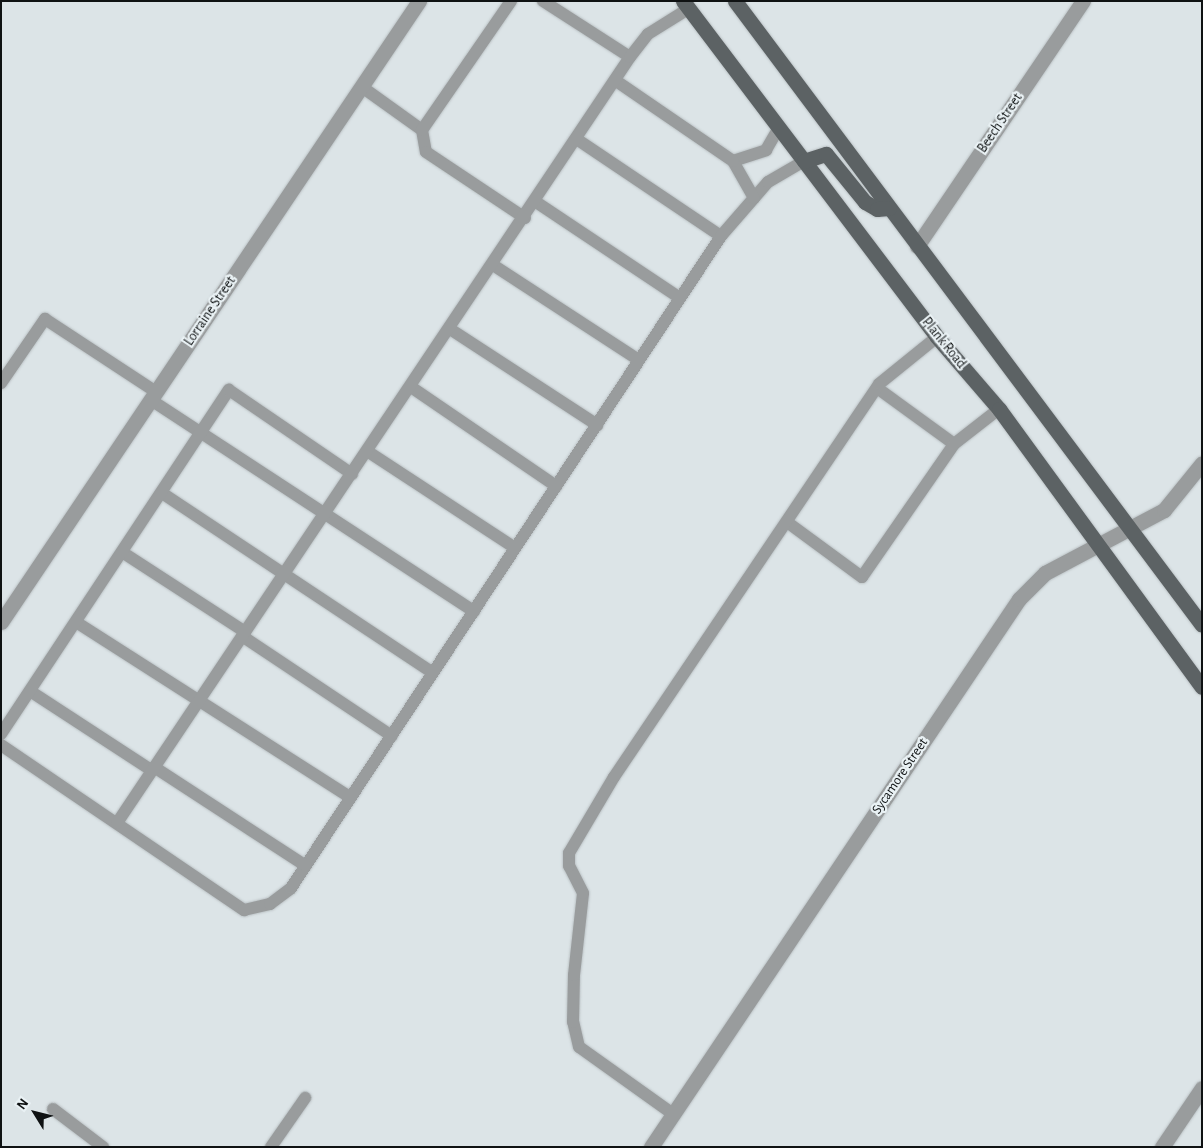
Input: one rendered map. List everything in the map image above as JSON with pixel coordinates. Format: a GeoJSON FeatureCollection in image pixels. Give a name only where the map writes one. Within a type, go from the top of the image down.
{"type":"FeatureCollection","features":[{"type":"Feature","properties":{"kind":"main road"},"geometry":{"type":"LineString","coordinates":[[735,1],[917,246],[1131,527],[1202,625]]}},
{"type":"Feature","properties":{"kind":"main road","name":"Plank Road"},"geometry":{"type":"LineString","coordinates":[[685,5],[937,337],[1000,409],[1096,544],[1202,687]]}},
{"type":"Feature","properties":{"kind":"main road"},"geometry":{"type":"LineString","coordinates":[[804,161],[826,154],[865,202],[877,209],[889,208]]}},
{"type":"Feature","properties":{"kind":"street","name":"Lorraine Street"},"geometry":{"type":"LineString","coordinates":[[1,622],[420,1]]}},
{"type":"Feature","properties":{"kind":"street","name":"Beech Street"},"geometry":{"type":"LineString","coordinates":[[917,246],[1083,1]]}},
{"type":"Feature","properties":{"kind":"street","name":"Sycamore Street"},"geometry":{"type":"LineString","coordinates":[[651,1147],[1019,599],[1045,573],[1170,504],[1202,463]]}},
{"type":"Feature","properties":{"kind":"street"},"geometry":{"type":"LineString","coordinates":[[1162,1147],[1202,1088]]}},
{"type":"Feature","properties":{"kind":"lane"},"geometry":{"type":"LineString","coordinates":[[422,130],[511,1]]}},
{"type":"Feature","properties":{"kind":"lane"},"geometry":{"type":"LineString","coordinates":[[543,1],[630,57]]}},
{"type":"Feature","properties":{"kind":"lane"},"geometry":{"type":"LineString","coordinates":[[117,824],[578,140],[630,57],[648,34],[685,5]]}},
{"type":"Feature","properties":{"kind":"lane"},"geometry":{"type":"LineString","coordinates":[[616,81],[734,161],[754,198]]}},
{"type":"Feature","properties":{"kind":"lane"},"geometry":{"type":"LineString","coordinates":[[362,87],[422,130],[426,152],[525,218]]}},
{"type":"Feature","properties":{"kind":"lane"},"geometry":{"type":"LineString","coordinates":[[734,161],[766,150],[778,129]]}},
{"type":"Feature","properties":{"kind":"lane"},"geometry":{"type":"LineString","coordinates":[[578,140],[721,236]]}},
{"type":"Feature","properties":{"kind":"lane"},"geometry":{"type":"LineString","coordinates":[[1,745],[244,910],[270,904],[291,888],[306,866],[721,236],[768,182],[804,161]]}},
{"type":"Feature","properties":{"kind":"lane"},"geometry":{"type":"LineString","coordinates":[[536,202],[680,298]]}},
{"type":"Feature","properties":{"kind":"lane"},"geometry":{"type":"LineString","coordinates":[[493,265],[639,360]]}},
{"type":"Feature","properties":{"kind":"lane"},"geometry":{"type":"LineString","coordinates":[[1,383],[45,319],[154,396],[200,434],[474,611]]}},
{"type":"Feature","properties":{"kind":"lane"},"geometry":{"type":"LineString","coordinates":[[450,329],[596,425]]}},
{"type":"Feature","properties":{"kind":"lane"},"geometry":{"type":"LineString","coordinates":[[673,1114],[579,1047],[573,1022],[574,984],[583,893],[569,866],[569,853],[614,777],[877,388],[937,337]]}},
{"type":"Feature","properties":{"kind":"lane"},"geometry":{"type":"LineString","coordinates":[[411,387],[556,486]]}},
{"type":"Feature","properties":{"kind":"lane"},"geometry":{"type":"LineString","coordinates":[[877,388],[954,444]]}},
{"type":"Feature","properties":{"kind":"lane"},"geometry":{"type":"LineString","coordinates":[[1,734],[229,390],[352,474]]}},
{"type":"Feature","properties":{"kind":"lane"},"geometry":{"type":"LineString","coordinates":[[787,522],[862,577],[954,444],[1000,409]]}},
{"type":"Feature","properties":{"kind":"lane"},"geometry":{"type":"LineString","coordinates":[[367,451],[515,548]]}},
{"type":"Feature","properties":{"kind":"lane"},"geometry":{"type":"LineString","coordinates":[[162,493],[433,673]]}},
{"type":"Feature","properties":{"kind":"lane"},"geometry":{"type":"LineString","coordinates":[[122,552],[392,736]]}},
{"type":"Feature","properties":{"kind":"lane"},"geometry":{"type":"LineString","coordinates":[[76,622],[351,798]]}},
{"type":"Feature","properties":{"kind":"lane"},"geometry":{"type":"LineString","coordinates":[[30,691],[306,866]]}},
{"type":"Feature","properties":{"kind":"lane"},"geometry":{"type":"LineString","coordinates":[[271,1147],[305,1098]]}},
{"type":"Feature","properties":{"kind":"lane"},"geometry":{"type":"LineString","coordinates":[[53,1109],[103,1147]]}}]}
